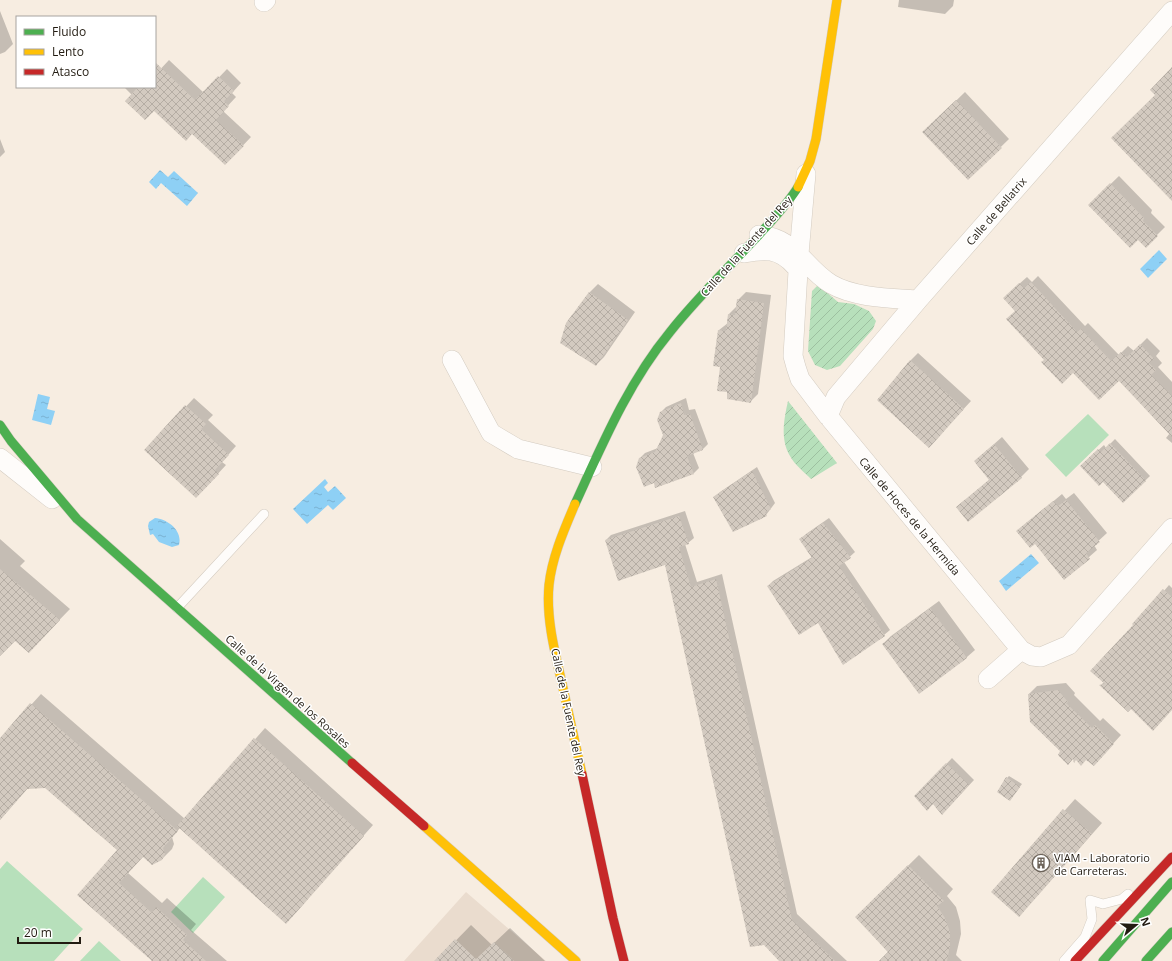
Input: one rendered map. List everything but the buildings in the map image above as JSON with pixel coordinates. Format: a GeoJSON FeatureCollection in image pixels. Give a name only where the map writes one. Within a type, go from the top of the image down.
{"type":"FeatureCollection","features":[{"type":"Feature","properties":{"kind":"main road","name":"Calle de la Fuente del Rey"},"geometry":{"type":"LineString","coordinates":[[624,961],[553,643],[548,606],[549,584],[556,553],[564,530],[592,467],[628,394],[650,358],[684,314],[744,253],[794,194],[806,174],[815,143],[837,0]]}},
{"type":"Feature","properties":{"kind":"main road","name":"Calle de la Virgen de los Rosales"},"geometry":{"type":"LineString","coordinates":[[0,425],[11,441],[77,519],[576,961]]}},
{"type":"Feature","properties":{"kind":"main road"},"geometry":{"type":"LineString","coordinates":[[1076,961],[1172,857]]}},
{"type":"Feature","properties":{"kind":"main road"},"geometry":{"type":"LineString","coordinates":[[1103,961],[1172,882]]}},
{"type":"Feature","properties":{"kind":"main road"},"geometry":{"type":"LineString","coordinates":[[1146,961],[1172,932]]}},
{"type":"Feature","properties":{"kind":"street","name":"Calle de Bellatrix"},"geometry":{"type":"LineString","coordinates":[[828,416],[836,397],[918,300],[1172,11]]}},
{"type":"Feature","properties":{"kind":"street","name":"Calle de Hoces de la Hermida"},"geometry":{"type":"LineString","coordinates":[[806,174],[798,262],[793,356],[800,378],[828,416],[1022,650],[1032,656],[1041,657],[1068,645],[1172,528]]}},
{"type":"Feature","properties":{"kind":"street"},"geometry":{"type":"LineString","coordinates":[[759,235],[778,238],[788,244],[798,262]]}},
{"type":"Feature","properties":{"kind":"street"},"geometry":{"type":"LineString","coordinates":[[744,253],[770,250],[782,254],[798,262],[833,285],[854,293],[883,298],[918,300]]}},
{"type":"Feature","properties":{"kind":"street"},"geometry":{"type":"LineString","coordinates":[[452,360],[491,434],[518,449],[592,467]]}},
{"type":"Feature","properties":{"kind":"street"},"geometry":{"type":"LineString","coordinates":[[0,458],[77,519]]}},
{"type":"Feature","properties":{"kind":"street"},"geometry":{"type":"LineString","coordinates":[[988,680],[1022,650]]}},
{"type":"Feature","properties":{"kind":"lane"},"geometry":{"type":"LineString","coordinates":[[177,608],[264,514]]}},
{"type":"Feature","properties":{"kind":"lane"},"geometry":{"type":"LineString","coordinates":[[1064,961],[1085,937],[1092,919],[1090,900],[1103,904],[1122,898],[1158,873]]}},
{"type":"Feature","properties":{"kind":"shaded area"},"geometry":{"type":"Polygon","coordinates":[[[466,892],[546,961],[404,961],[466,892]]]}},
{"type":"Feature","properties":{"kind":"green space"},"geometry":{"type":"Polygon","coordinates":[[[818,285],[838,302],[854,304],[869,311],[876,321],[873,329],[840,366],[827,370],[815,365],[808,351],[812,291],[818,285]]]}},
{"type":"Feature","properties":{"kind":"green space"},"geometry":{"type":"Polygon","coordinates":[[[788,401],[837,463],[811,479],[794,462],[785,443],[785,415],[788,401]]]}},
{"type":"Feature","properties":{"kind":"green space"},"geometry":{"type":"Polygon","coordinates":[[[1088,414],[1109,435],[1066,477],[1045,455],[1088,414]]]}},
{"type":"Feature","properties":{"kind":"green space"},"geometry":{"type":"Polygon","coordinates":[[[7,861],[83,929],[54,961],[0,961],[0,869],[7,861]]]}},
{"type":"Feature","properties":{"kind":"green space"},"geometry":{"type":"Polygon","coordinates":[[[203,877],[225,897],[193,933],[171,912],[203,877]]]}},
{"type":"Feature","properties":{"kind":"green space"},"geometry":{"type":"Polygon","coordinates":[[[99,941],[121,961],[80,961],[99,941]]]}},
{"type":"Feature","properties":{"kind":"water"},"geometry":{"type":"Polygon","coordinates":[[[160,170],[168,177],[174,171],[198,193],[187,206],[161,183],[156,189],[149,182],[160,170]]]}},
{"type":"Feature","properties":{"kind":"water"},"geometry":{"type":"Polygon","coordinates":[[[1159,250],[1167,259],[1148,278],[1140,269],[1159,250]]]}},
{"type":"Feature","properties":{"kind":"water"},"geometry":{"type":"Polygon","coordinates":[[[38,394],[50,397],[47,409],[55,411],[51,425],[32,420],[38,394]]]}},
{"type":"Feature","properties":{"kind":"water"},"geometry":{"type":"Polygon","coordinates":[[[325,479],[328,483],[324,487],[328,492],[335,486],[346,498],[333,510],[328,505],[307,524],[293,509],[325,479]]]}},
{"type":"Feature","properties":{"kind":"water"},"geometry":{"type":"Polygon","coordinates":[[[155,518],[173,526],[179,535],[179,545],[172,547],[159,542],[153,534],[150,535],[148,526],[149,522],[155,518]]]}},
{"type":"Feature","properties":{"kind":"water"},"geometry":{"type":"Polygon","coordinates":[[[1031,554],[1039,563],[1006,591],[999,581],[1031,554]]]}},
{"type":"Feature","properties":{"kind":"traffic: fast"},"geometry":{"type":"LineString","coordinates":[[575,504],[617,415],[641,372],[655,352],[691,307],[758,236],[789,200],[798,187]]}},
{"type":"Feature","properties":{"kind":"traffic: fast"},"geometry":{"type":"LineString","coordinates":[[0,425],[11,441],[77,519],[352,763]]}},
{"type":"Feature","properties":{"kind":"traffic: fast"},"geometry":{"type":"LineString","coordinates":[[1103,961],[1172,882]]}},
{"type":"Feature","properties":{"kind":"traffic: fast"},"geometry":{"type":"LineString","coordinates":[[1146,961],[1172,932]]}},
{"type":"Feature","properties":{"kind":"traffic: slow"},"geometry":{"type":"LineString","coordinates":[[798,187],[810,161],[816,139],[837,0]]}},
{"type":"Feature","properties":{"kind":"traffic: slow"},"geometry":{"type":"LineString","coordinates":[[575,504],[559,544],[553,564],[548,597],[553,644],[582,774]]}},
{"type":"Feature","properties":{"kind":"traffic: slow"},"geometry":{"type":"LineString","coordinates":[[424,826],[576,961]]}},
{"type":"Feature","properties":{"kind":"traffic: jam"},"geometry":{"type":"LineString","coordinates":[[352,763],[424,826]]}},
{"type":"Feature","properties":{"kind":"traffic: jam"},"geometry":{"type":"LineString","coordinates":[[582,774],[613,918],[624,961]]}},
{"type":"Feature","properties":{"kind":"traffic: jam"},"geometry":{"type":"LineString","coordinates":[[1075,961],[1172,857]]}},
{"type":"Feature","properties":{"kind":"place","name":"VIAM - Laboratorio de Carreteras."},"geometry":{"type":"Point","coordinates":[1041,863]}}]}
